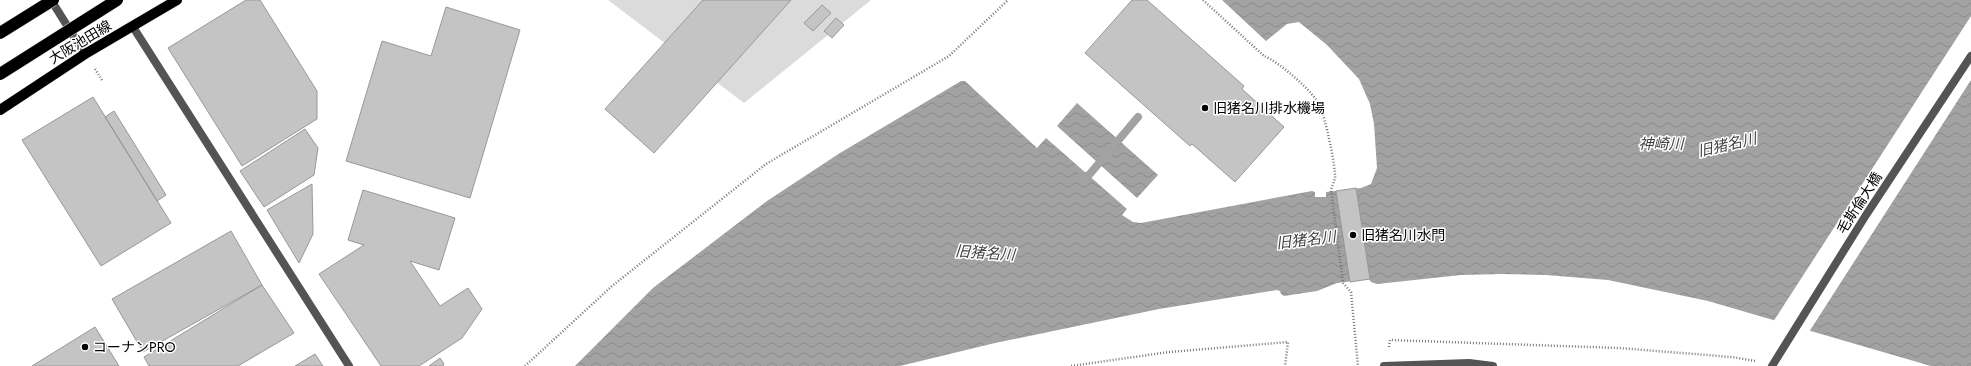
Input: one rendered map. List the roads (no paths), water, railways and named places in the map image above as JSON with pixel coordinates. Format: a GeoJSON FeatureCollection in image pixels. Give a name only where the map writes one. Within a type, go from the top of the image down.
{"type":"FeatureCollection","features":[{"type":"Feature","properties":{"kind":"highway"},"geometry":{"type":"LineString","coordinates":[[0,33],[52,0]]}},
{"type":"Feature","properties":{"kind":"highway"},"geometry":{"type":"LineString","coordinates":[[0,74],[117,0]]}},
{"type":"Feature","properties":{"kind":"main road","name":"大阪池田線"},"geometry":{"type":"LineString","coordinates":[[0,110],[85,54],[177,0]]}},
{"type":"Feature","properties":{"kind":"street"},"geometry":{"type":"LineString","coordinates":[[52,0],[85,54]]}},
{"type":"Feature","properties":{"kind":"street"},"geometry":{"type":"LineString","coordinates":[[133,27],[349,366]]}},
{"type":"Feature","properties":{"kind":"street","name":"毛斯倫大橋"},"geometry":{"type":"LineString","coordinates":[[1772,366],[1866,215],[1971,56]]}},
{"type":"Feature","properties":{"kind":"street"},"geometry":{"type":"LineString","coordinates":[[1384,366],[1469,363],[1493,366]]}},
{"type":"Feature","properties":{"kind":"water"},"geometry":{"type":"Polygon","coordinates":[[[1222,0],[1971,0],[1971,366],[1931,366],[1708,301],[1608,280],[1546,275],[1502,274],[1461,275],[1377,284],[1371,282],[1369,279],[1337,283],[1317,291],[1284,296],[1277,290],[1159,309],[995,343],[900,366],[575,366],[653,288],[767,201],[840,153],[961,81],[965,81],[1037,148],[1046,138],[1127,209],[1122,215],[1133,222],[1141,223],[1312,191],[1315,192],[1315,197],[1326,197],[1326,192],[1361,188],[1371,184],[1377,168],[1374,124],[1370,104],[1359,79],[1327,45],[1299,22],[1287,24],[1266,41],[1222,0]]]}},
{"type":"Feature","properties":{"kind":"water"},"geometry":{"type":"Polygon","coordinates":[[[1077,103],[1158,175],[1137,198],[1057,126],[1077,103]]]}},
{"type":"Feature","properties":{"kind":"waterway"},"geometry":{"type":"LineString","coordinates":[[1080,178],[1089,175],[1138,117]]}},
{"type":"Feature","properties":{"kind":"place","name":"旧猪名川排水機場"},"geometry":{"type":"Point","coordinates":[1205,108]}},
{"type":"Feature","properties":{"kind":"place","name":"旧猪名川水門"},"geometry":{"type":"Point","coordinates":[1353,235]}},
{"type":"Feature","properties":{"kind":"place","name":"コーナンPRO"},"geometry":{"type":"Point","coordinates":[85,347]}},
{"type":"Feature","properties":{"kind":"water label","name":"神崎川"},"geometry":{"type":"Point","coordinates":[1661,144]}},
{"type":"Feature","properties":{"kind":"water label","name":"旧猪名川"},"geometry":{"type":"Point","coordinates":[1727,145]}},
{"type":"Feature","properties":{"kind":"water label","name":"旧猪名川"},"geometry":{"type":"Point","coordinates":[1306,240]}},
{"type":"Feature","properties":{"kind":"water label","name":"旧猪名川"},"geometry":{"type":"Point","coordinates":[985,253]}}]}
